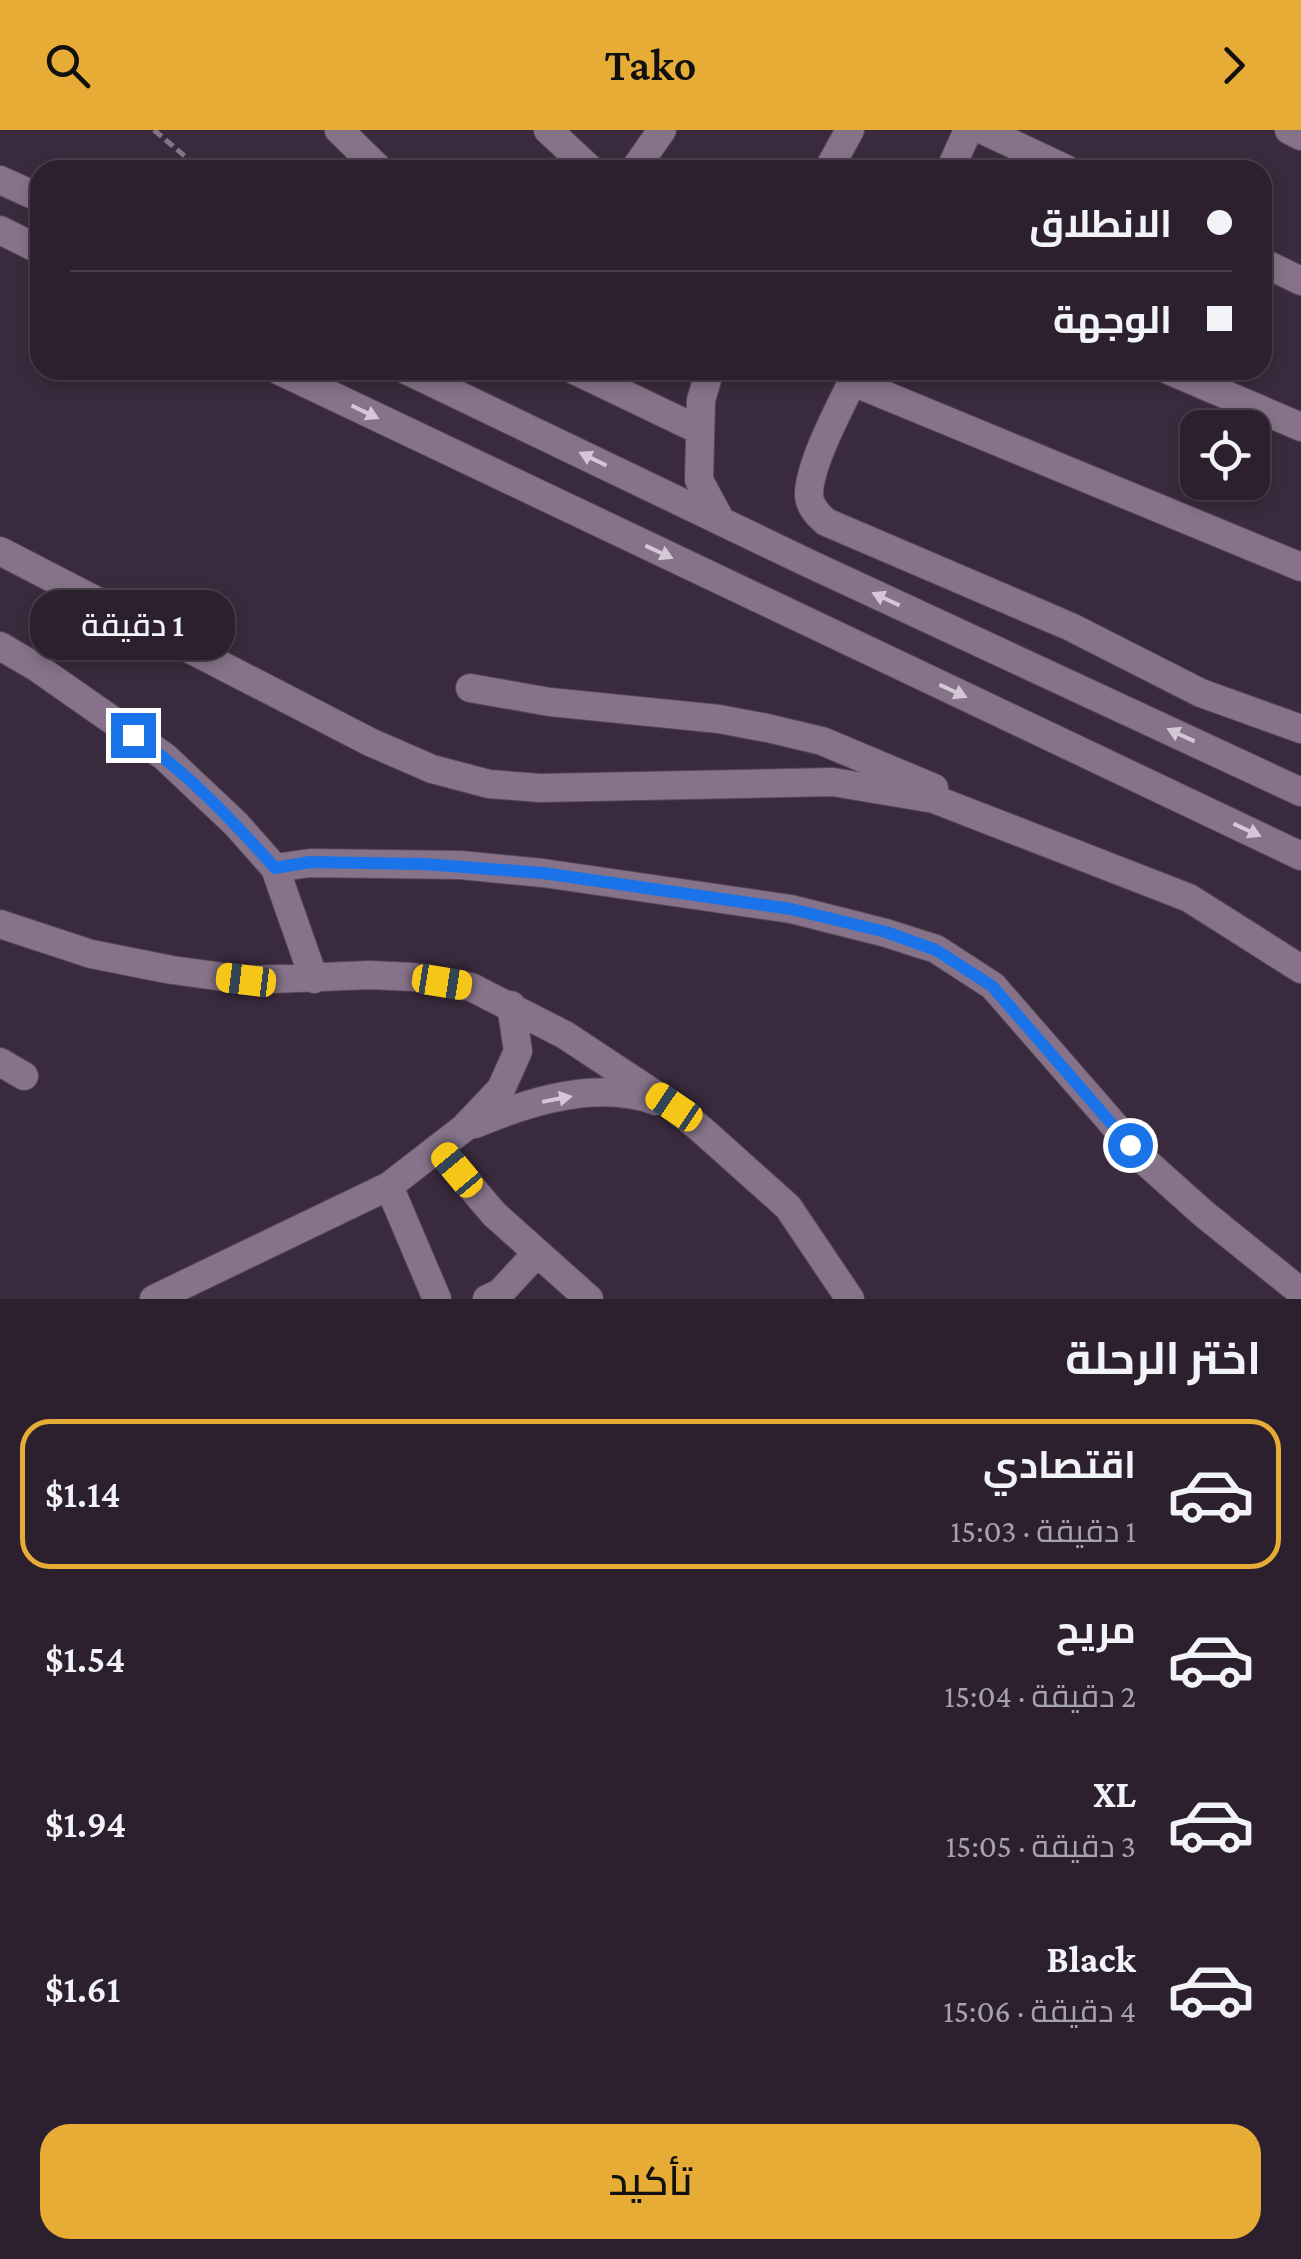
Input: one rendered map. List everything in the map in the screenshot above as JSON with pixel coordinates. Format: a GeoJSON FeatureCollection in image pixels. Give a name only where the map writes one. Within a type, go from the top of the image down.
{"type":"FeatureCollection","features":[{"type":"Feature","properties":{"kind":"street"},"geometry":{"type":"LineString","coordinates":[[339,130],[370,160]]}},
{"type":"Feature","properties":{"kind":"street"},"geometry":{"type":"LineString","coordinates":[[548,130],[580,160]]}},
{"type":"Feature","properties":{"kind":"street"},"geometry":{"type":"LineString","coordinates":[[641,160],[662,130]]}},
{"type":"Feature","properties":{"kind":"street"},"geometry":{"type":"LineString","coordinates":[[834,160],[850,130]]}},
{"type":"Feature","properties":{"kind":"street"},"geometry":{"type":"LineString","coordinates":[[954,160],[968,130]]}},
{"type":"Feature","properties":{"kind":"street"},"geometry":{"type":"LineString","coordinates":[[983,130],[1047,160]]}},
{"type":"Feature","properties":{"kind":"street"},"geometry":{"type":"LineString","coordinates":[[1289,130],[1301,136]]}},
{"type":"Feature","properties":{"kind":"street"},"geometry":{"type":"LineString","coordinates":[[0,180],[30,194]]}},
{"type":"Feature","properties":{"kind":"street"},"geometry":{"type":"LineString","coordinates":[[0,230],[30,245]]}},
{"type":"Feature","properties":{"kind":"street"},"geometry":{"type":"LineString","coordinates":[[1272,267],[1301,280]]}},
{"type":"Feature","properties":{"kind":"street"},"geometry":{"type":"LineString","coordinates":[[299,380],[1301,856]]}},
{"type":"Feature","properties":{"kind":"street"},"geometry":{"type":"LineString","coordinates":[[427,380],[721,521],[1298,781]]}},
{"type":"Feature","properties":{"kind":"street"},"geometry":{"type":"LineString","coordinates":[[595,380],[699,430]]}},
{"type":"Feature","properties":{"kind":"street"},"geometry":{"type":"LineString","coordinates":[[707,380],[701,400],[699,480],[721,521]]}},
{"type":"Feature","properties":{"kind":"street"},"geometry":{"type":"LineString","coordinates":[[853,380],[813,470],[809,498],[826,522],[1070,627],[1202,693],[1301,729]]}},
{"type":"Feature","properties":{"kind":"street"},"geometry":{"type":"LineString","coordinates":[[864,380],[1301,567]]}},
{"type":"Feature","properties":{"kind":"street"},"geometry":{"type":"LineString","coordinates":[[1191,380],[1301,427]]}},
{"type":"Feature","properties":{"kind":"street"},"geometry":{"type":"LineString","coordinates":[[0,551],[353,734],[432,769],[489,784],[540,788],[833,782],[934,799],[1189,898],[1301,969]]}},
{"type":"Feature","properties":{"kind":"street"},"geometry":{"type":"LineString","coordinates":[[0,646],[165,757],[224,812],[275,868],[314,979]]}},
{"type":"Feature","properties":{"kind":"street"},"geometry":{"type":"LineString","coordinates":[[470,688],[550,702],[719,719],[822,741],[938,789],[960,810]]}},
{"type":"Feature","properties":{"kind":"street"},"geometry":{"type":"LineString","coordinates":[[275,868],[310,862],[442,864],[543,873],[791,909],[886,932],[936,950],[992,986],[1147,1163],[1301,1292]]}},
{"type":"Feature","properties":{"kind":"street"},"geometry":{"type":"LineString","coordinates":[[0,924],[91,954],[246,980],[370,975],[471,987],[565,1035],[674,1107],[788,1207],[850,1299]]}},
{"type":"Feature","properties":{"kind":"street"},"geometry":{"type":"LineString","coordinates":[[154,1299],[389,1186],[464,1128],[501,1089],[518,1051],[511,1006]]}},
{"type":"Feature","properties":{"kind":"street"},"geometry":{"type":"LineString","coordinates":[[464,1128],[519,1106],[592,1092],[639,1095],[674,1107]]}},
{"type":"Feature","properties":{"kind":"street"},"geometry":{"type":"LineString","coordinates":[[438,1148],[494,1214],[588,1299]]}},
{"type":"Feature","properties":{"kind":"street"},"geometry":{"type":"LineString","coordinates":[[389,1186],[437,1299]]}},
{"type":"Feature","properties":{"kind":"street"},"geometry":{"type":"LineString","coordinates":[[487,1299],[500,1293],[536,1254]]}},
{"type":"Feature","properties":{"kind":"path"},"geometry":{"type":"LineString","coordinates":[[154,130],[189,160]]}},
{"type":"Feature","properties":{"kind":"route"},"geometry":{"type":"LineString","coordinates":[[133,735],[200,788],[275,868],[310,862],[423,864],[543,873],[791,909],[886,932],[936,950],[992,986],[1130,1145]]}}]}
